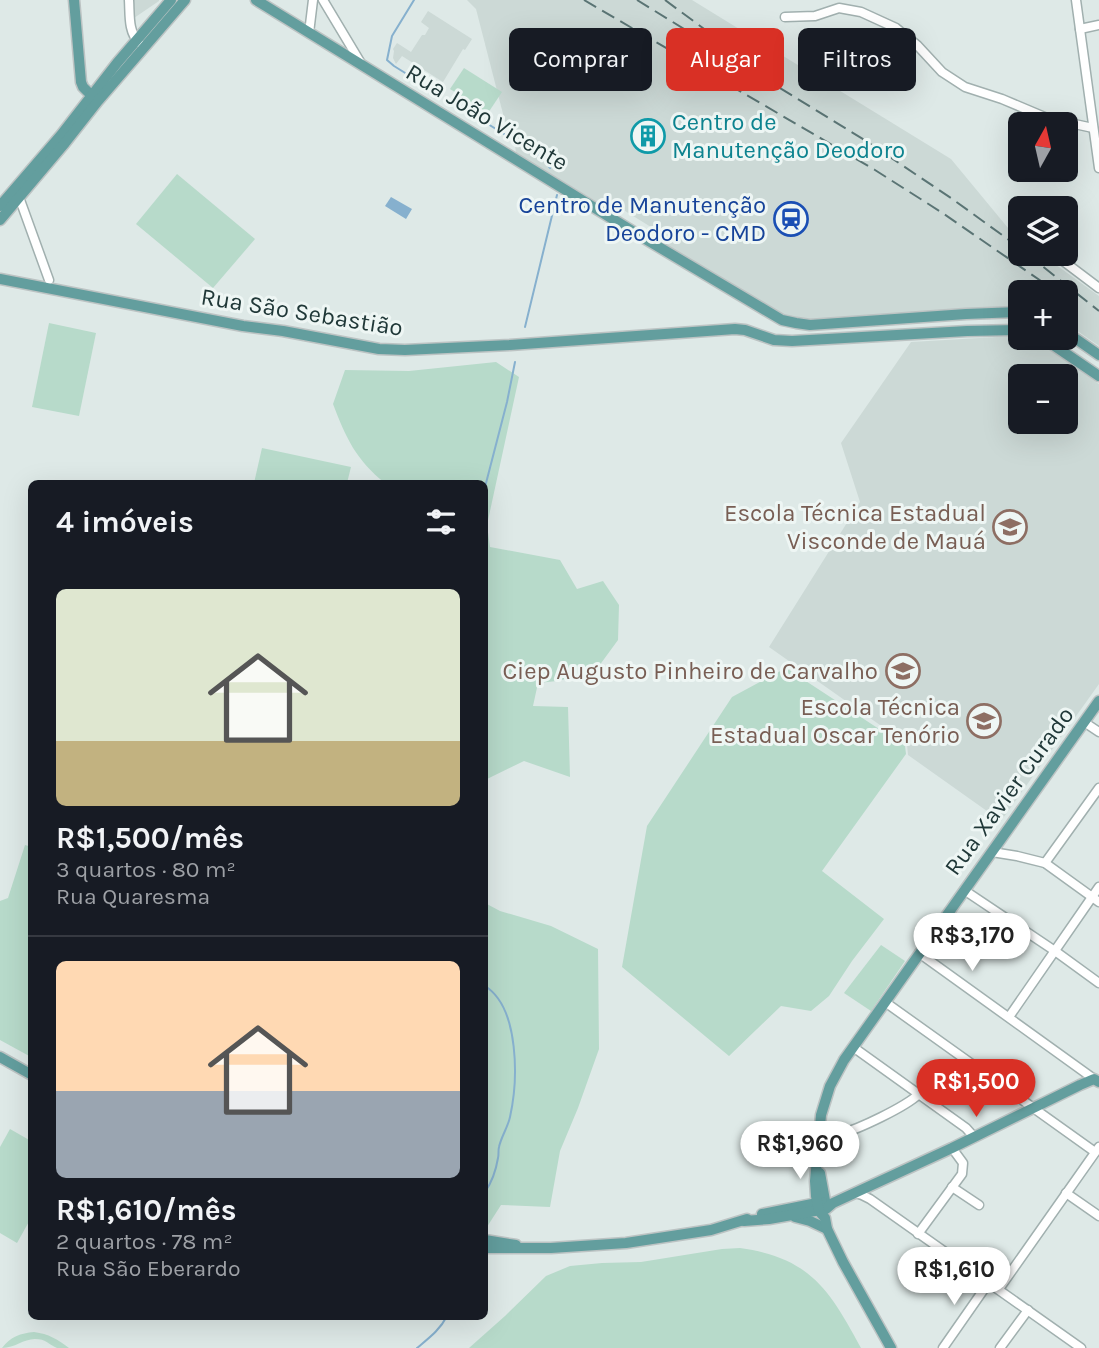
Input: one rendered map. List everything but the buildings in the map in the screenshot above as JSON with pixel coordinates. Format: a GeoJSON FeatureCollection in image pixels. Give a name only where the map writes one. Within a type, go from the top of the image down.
{"type":"FeatureCollection","features":[{"type":"Feature","properties":{"kind":"main road"},"geometry":{"type":"LineString","coordinates":[[74,0],[81,82],[95,98]]}},
{"type":"Feature","properties":{"kind":"main road","name":"Rua João Vicente"},"geometry":{"type":"LineString","coordinates":[[256,0],[782,320],[810,325],[1008,312]]}},
{"type":"Feature","properties":{"kind":"main road"},"geometry":{"type":"LineString","coordinates":[[0,220],[175,1]]}},
{"type":"Feature","properties":{"kind":"main road"},"geometry":{"type":"LineString","coordinates":[[0,206],[95,98]]}},
{"type":"Feature","properties":{"kind":"main road","name":"Rua São Sebastião"},"geometry":{"type":"LineString","coordinates":[[0,279],[229,323],[392,350],[510,345],[735,329],[786,341],[967,331]]}},
{"type":"Feature","properties":{"kind":"main road"},"geometry":{"type":"LineString","coordinates":[[966,314],[967,331],[1008,330]]}},
{"type":"Feature","properties":{"kind":"main road"},"geometry":{"type":"LineString","coordinates":[[1078,340],[1099,355]]}},
{"type":"Feature","properties":{"kind":"main road"},"geometry":{"type":"LineString","coordinates":[[1062,350],[1099,376]]}},
{"type":"Feature","properties":{"kind":"main road","name":"Rua Xavier Curado"},"geometry":{"type":"LineString","coordinates":[[891,1348],[827,1229],[817,1159],[825,1097],[835,1073],[853,1046],[1099,701]]}},
{"type":"Feature","properties":{"kind":"main road"},"geometry":{"type":"LineString","coordinates":[[0,1057],[28,1073]]}},
{"type":"Feature","properties":{"kind":"main road"},"geometry":{"type":"LineString","coordinates":[[744,1221],[788,1216],[824,1207],[1080,1085],[1097,1080]]}},
{"type":"Feature","properties":{"kind":"main road"},"geometry":{"type":"LineString","coordinates":[[488,1248],[551,1248],[626,1242],[704,1231],[770,1212],[824,1207]]}},
{"type":"Feature","properties":{"kind":"main road"},"geometry":{"type":"LineString","coordinates":[[788,1216],[806,1219],[827,1229]]}},
{"type":"Feature","properties":{"kind":"main road"},"geometry":{"type":"LineString","coordinates":[[488,1240],[523,1247]]}},
{"type":"Feature","properties":{"kind":"street"},"geometry":{"type":"LineString","coordinates":[[129,0],[132,35],[140,44]]}},
{"type":"Feature","properties":{"kind":"street"},"geometry":{"type":"LineString","coordinates":[[309,33],[313,0]]}},
{"type":"Feature","properties":{"kind":"street","name":"Rua João Vicente"},"geometry":{"type":"LineString","coordinates":[[323,0],[362,65]]}},
{"type":"Feature","properties":{"kind":"street"},"geometry":{"type":"LineString","coordinates":[[1076,0],[1099,167]]}},
{"type":"Feature","properties":{"kind":"street"},"geometry":{"type":"LineString","coordinates":[[785,17],[815,16],[838,4],[896,28],[917,45],[942,72],[965,87],[1047,118],[1093,128]]}},
{"type":"Feature","properties":{"kind":"street"},"geometry":{"type":"LineString","coordinates":[[1080,29],[1099,25]]}},
{"type":"Feature","properties":{"kind":"street"},"geometry":{"type":"LineString","coordinates":[[1089,100],[1099,98]]}},
{"type":"Feature","properties":{"kind":"street"},"geometry":{"type":"LineString","coordinates":[[19,197],[49,280]]}},
{"type":"Feature","properties":{"kind":"street"},"geometry":{"type":"LineString","coordinates":[[1070,266],[1099,288]]}},
{"type":"Feature","properties":{"kind":"street"},"geometry":{"type":"LineString","coordinates":[[1084,722],[1099,732]]}},
{"type":"Feature","properties":{"kind":"street"},"geometry":{"type":"LineString","coordinates":[[1045,863],[1099,788]]}},
{"type":"Feature","properties":{"kind":"street"},"geometry":{"type":"LineString","coordinates":[[992,852],[1045,863],[1095,899]]}},
{"type":"Feature","properties":{"kind":"street"},"geometry":{"type":"LineString","coordinates":[[1009,1017],[1095,899],[1099,887]]}},
{"type":"Feature","properties":{"kind":"street"},"geometry":{"type":"LineString","coordinates":[[964,890],[1099,983]]}},
{"type":"Feature","properties":{"kind":"street"},"geometry":{"type":"LineString","coordinates":[[919,953],[1097,1080]]}},
{"type":"Feature","properties":{"kind":"street"},"geometry":{"type":"LineString","coordinates":[[885,1002],[1097,1149],[999,1289]]}},
{"type":"Feature","properties":{"kind":"street"},"geometry":{"type":"LineString","coordinates":[[853,1046],[966,1128],[974,1137]]}},
{"type":"Feature","properties":{"kind":"street"},"geometry":{"type":"LineString","coordinates":[[1080,1085],[1081,1069]]}},
{"type":"Feature","properties":{"kind":"street"},"geometry":{"type":"LineString","coordinates":[[818,1138],[853,1130],[903,1106],[919,1094]]}},
{"type":"Feature","properties":{"kind":"street"},"geometry":{"type":"LineString","coordinates":[[918,1234],[962,1174],[963,1163],[952,1148]]}},
{"type":"Feature","properties":{"kind":"street"},"geometry":{"type":"LineString","coordinates":[[870,1186],[870,1199]]}},
{"type":"Feature","properties":{"kind":"street"},"geometry":{"type":"LineString","coordinates":[[953,1187],[979,1205]]}},
{"type":"Feature","properties":{"kind":"street"},"geometry":{"type":"LineString","coordinates":[[1066,1193],[1099,1216]]}},
{"type":"Feature","properties":{"kind":"street"},"geometry":{"type":"LineString","coordinates":[[855,1194],[870,1199],[1081,1348]]}},
{"type":"Feature","properties":{"kind":"street"},"geometry":{"type":"LineString","coordinates":[[943,1348],[989,1282]]}},
{"type":"Feature","properties":{"kind":"street"},"geometry":{"type":"LineString","coordinates":[[1000,1348],[1028,1310]]}},
{"type":"Feature","properties":{"kind":"shaded area"},"geometry":{"type":"Polygon","coordinates":[[[133,0],[159,0],[159,1],[134,18],[133,0]]]}},
{"type":"Feature","properties":{"kind":"shaded area"},"geometry":{"type":"Polygon","coordinates":[[[467,0],[692,0],[738,28],[666,28],[666,91],[784,91],[784,56],[798,65],[798,91],[840,91],[951,159],[1008,228],[1008,266],[1058,266],[1077,280],[1008,280],[1008,308],[821,320],[796,318],[780,313],[662,242],[659,232],[617,206],[613,209],[604,206],[516,153],[515,145],[510,141],[476,9],[467,0]]]}},
{"type":"Feature","properties":{"kind":"shaded area"},"geometry":{"type":"Polygon","coordinates":[[[428,11],[472,39],[443,82],[402,56],[396,64],[393,58],[393,49],[397,43],[411,52],[422,35],[425,35],[429,28],[421,22],[428,11]]]}},
{"type":"Feature","properties":{"kind":"shaded area"},"geometry":{"type":"Polygon","coordinates":[[[1078,281],[1099,296],[1099,346],[1078,331],[1078,281]]]}},
{"type":"Feature","properties":{"kind":"shaded area"},"geometry":{"type":"Polygon","coordinates":[[[1008,336],[1008,350],[1050,350],[1070,364],[1008,364],[1008,434],[1078,434],[1078,370],[1099,384],[1099,684],[1001,821],[908,755],[907,744],[769,647],[860,502],[841,443],[911,342],[1008,336]]]}},
{"type":"Feature","properties":{"kind":"green space"},"geometry":{"type":"Polygon","coordinates":[[[464,68],[502,92],[488,113],[450,89],[464,68]]]}},
{"type":"Feature","properties":{"kind":"green space"},"geometry":{"type":"Polygon","coordinates":[[[177,174],[255,239],[213,288],[136,224],[177,174]]]}},
{"type":"Feature","properties":{"kind":"green space"},"geometry":{"type":"Polygon","coordinates":[[[49,323],[96,333],[79,416],[32,407],[49,323]]]}},
{"type":"Feature","properties":{"kind":"green space"},"geometry":{"type":"Polygon","coordinates":[[[496,362],[519,377],[488,520],[488,480],[382,480],[366,466],[353,448],[333,404],[345,370],[409,371],[496,362]]]}},
{"type":"Feature","properties":{"kind":"green space"},"geometry":{"type":"Polygon","coordinates":[[[262,448],[351,467],[348,480],[255,480],[262,448]]]}},
{"type":"Feature","properties":{"kind":"green space"},"geometry":{"type":"Polygon","coordinates":[[[488,532],[490,547],[560,560],[577,589],[603,581],[619,605],[618,640],[599,666],[583,675],[538,683],[533,706],[568,707],[570,777],[524,761],[488,779],[488,532]]]}},
{"type":"Feature","properties":{"kind":"green space"},"geometry":{"type":"Polygon","coordinates":[[[786,668],[905,746],[906,754],[822,871],[884,919],[829,996],[811,1011],[781,1006],[729,1056],[622,967],[647,826],[732,697],[786,668]]]}},
{"type":"Feature","properties":{"kind":"green space"},"geometry":{"type":"Polygon","coordinates":[[[25,845],[28,846],[28,1055],[0,1040],[0,901],[8,898],[25,845]]]}},
{"type":"Feature","properties":{"kind":"green space"},"geometry":{"type":"Polygon","coordinates":[[[488,905],[500,911],[551,926],[598,949],[599,1049],[560,1151],[550,1207],[501,1205],[488,1225],[488,905]]]}},
{"type":"Feature","properties":{"kind":"green space"},"geometry":{"type":"Polygon","coordinates":[[[881,945],[905,961],[871,1011],[844,993],[881,945]]]}},
{"type":"Feature","properties":{"kind":"green space"},"geometry":{"type":"Polygon","coordinates":[[[10,1129],[28,1139],[28,1223],[17,1243],[0,1233],[0,1147],[10,1129]]]}},
{"type":"Feature","properties":{"kind":"green space"},"geometry":{"type":"Polygon","coordinates":[[[740,1248],[764,1253],[801,1268],[827,1293],[861,1348],[469,1348],[546,1276],[570,1266],[641,1262],[740,1248]]]}},
{"type":"Feature","properties":{"kind":"green space"},"geometry":{"type":"Polygon","coordinates":[[[34,1332],[53,1337],[69,1348],[57,1348],[35,1339],[2,1348],[16,1336],[34,1332]]]}},
{"type":"Feature","properties":{"kind":"water"},"geometry":{"type":"Polygon","coordinates":[[[391,197],[412,209],[406,219],[385,206],[391,197]]]}},
{"type":"Feature","properties":{"kind":"waterway"},"geometry":{"type":"LineString","coordinates":[[414,0],[392,36],[387,60],[426,86]]}},
{"type":"Feature","properties":{"kind":"waterway"},"geometry":{"type":"LineString","coordinates":[[449,100],[542,158],[550,168]]}},
{"type":"Feature","properties":{"kind":"waterway"},"geometry":{"type":"LineString","coordinates":[[525,327],[557,195]]}},
{"type":"Feature","properties":{"kind":"waterway"},"geometry":{"type":"LineString","coordinates":[[487,480],[515,362]]}},
{"type":"Feature","properties":{"kind":"waterway"},"geometry":{"type":"LineString","coordinates":[[488,989],[505,1011],[514,1046],[515,1066],[510,1117],[488,1187]]}},
{"type":"Feature","properties":{"kind":"waterway"},"geometry":{"type":"LineString","coordinates":[[417,1348],[438,1330],[444,1320]]}},
{"type":"Feature","properties":{"kind":"railway"},"geometry":{"type":"LineString","coordinates":[[584,0],[875,170],[1040,280]]}},
{"type":"Feature","properties":{"kind":"railway"},"geometry":{"type":"LineString","coordinates":[[637,0],[866,141],[1008,239]]}},
{"type":"Feature","properties":{"kind":"railway"},"geometry":{"type":"LineString","coordinates":[[665,0],[703,28]]}},
{"type":"Feature","properties":{"kind":"railway"},"geometry":{"type":"LineString","coordinates":[[1042,266],[1099,311]]}},
{"type":"Feature","properties":{"kind":"place","name":"Centro de Manutenção Deodoro"},"geometry":{"type":"Point","coordinates":[648,136]}},
{"type":"Feature","properties":{"kind":"place","name":"Centro de Manutenção Deodoro - CMD"},"geometry":{"type":"Point","coordinates":[791,219]}},
{"type":"Feature","properties":{"kind":"place","name":"Escola Técnica Estadual Visconde de Mauá"},"geometry":{"type":"Point","coordinates":[1010,527]}},
{"type":"Feature","properties":{"kind":"place","name":"Ciep Augusto Pinheiro de Carvalho"},"geometry":{"type":"Point","coordinates":[903,671]}},
{"type":"Feature","properties":{"kind":"place","name":"Escola Técnica Estadual Oscar Tenório"},"geometry":{"type":"Point","coordinates":[984,721]}}]}
